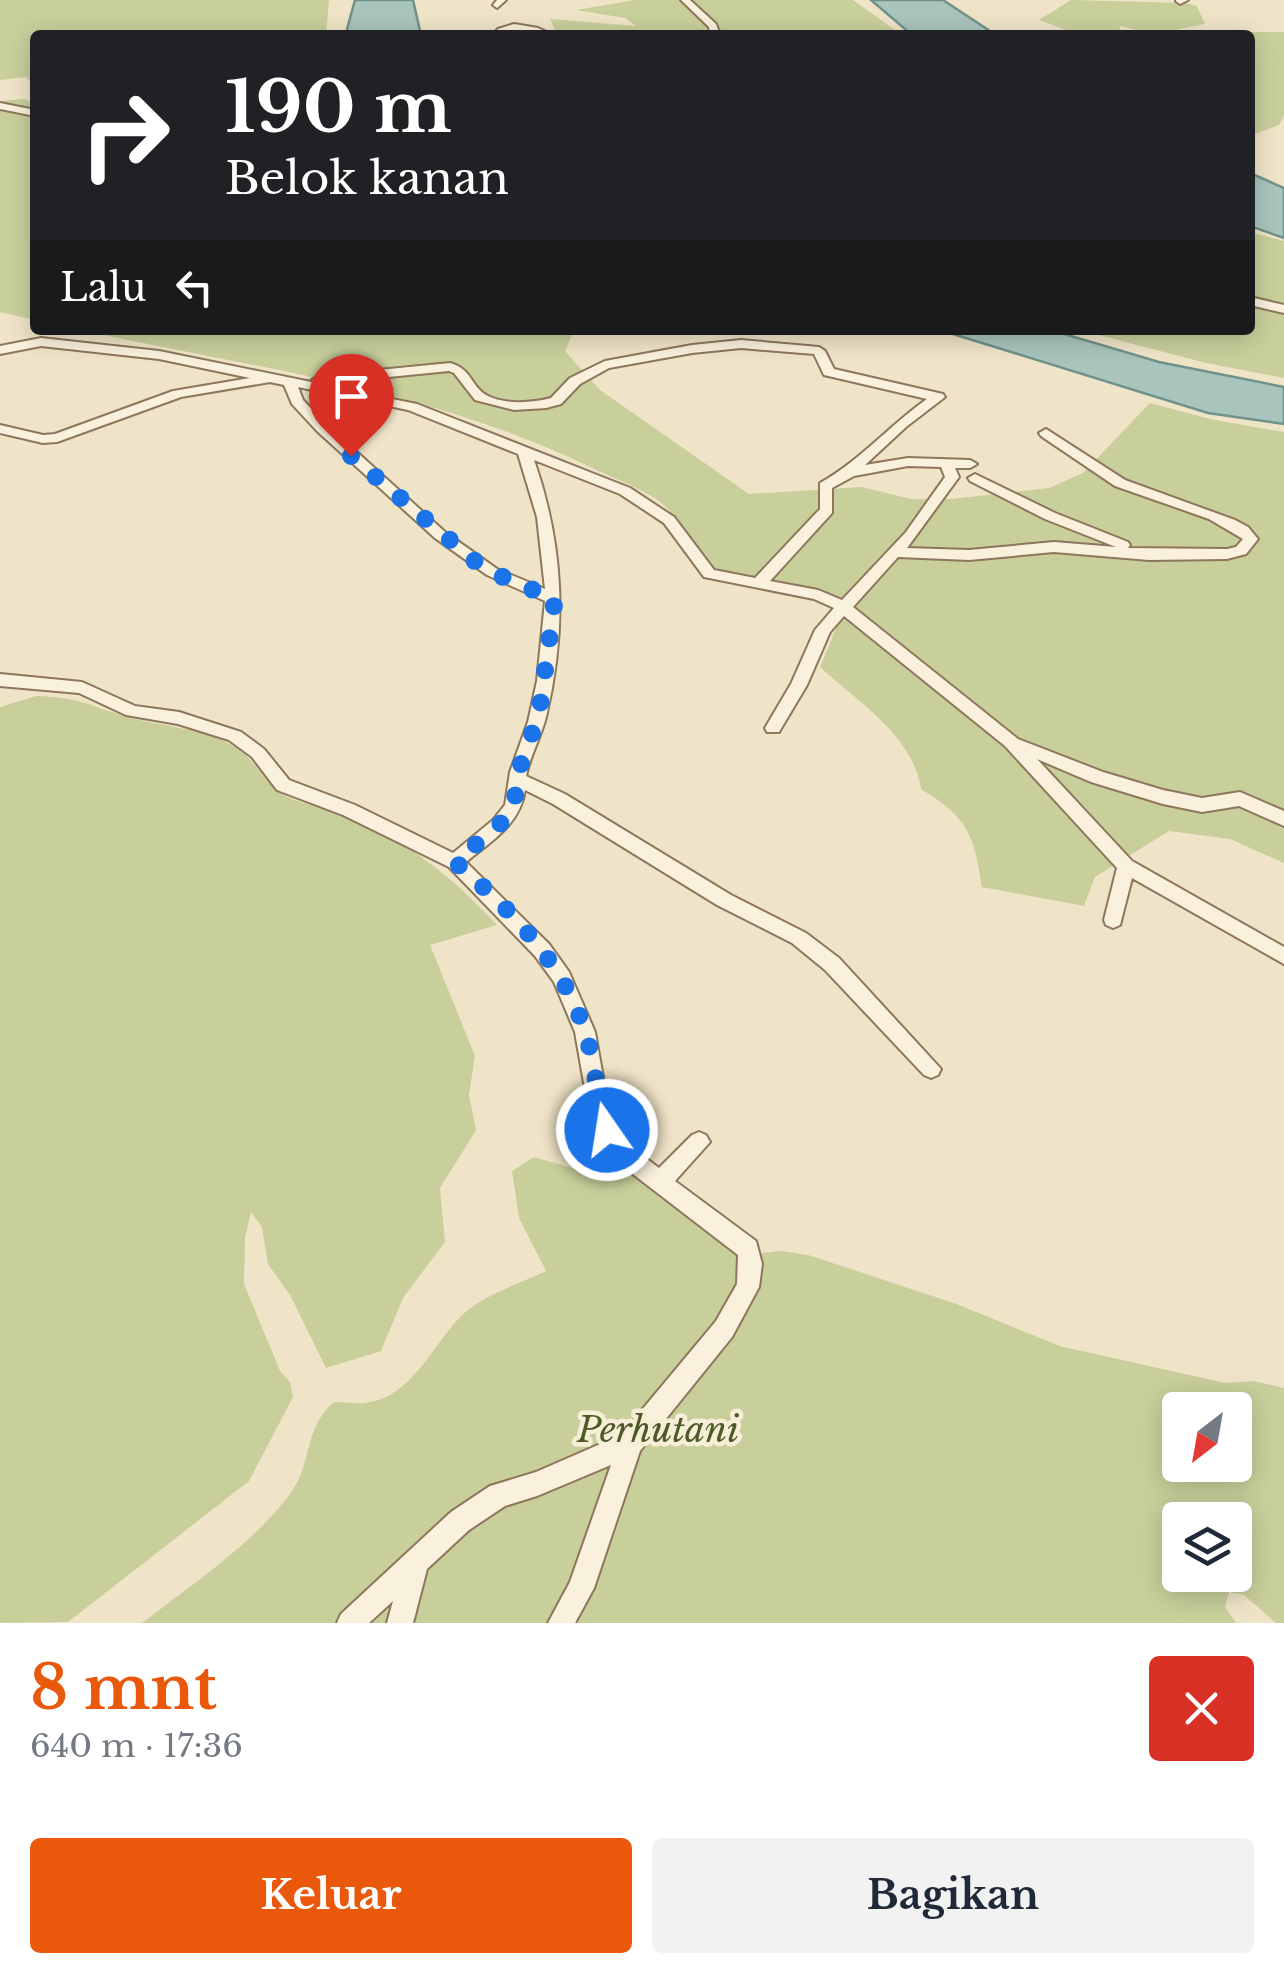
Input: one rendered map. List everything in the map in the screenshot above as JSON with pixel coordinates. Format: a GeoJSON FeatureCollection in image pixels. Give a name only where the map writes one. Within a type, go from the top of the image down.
{"type":"FeatureCollection","features":[{"type":"Feature","properties":{"kind":"street"},"geometry":{"type":"LineString","coordinates":[[685,0],[714,30]]}},
{"type":"Feature","properties":{"kind":"street"},"geometry":{"type":"LineString","coordinates":[[503,30],[532,30]]}},
{"type":"Feature","properties":{"kind":"street"},"geometry":{"type":"LineString","coordinates":[[0,106],[30,112]]}},
{"type":"Feature","properties":{"kind":"street"},"geometry":{"type":"LineString","coordinates":[[1255,303],[1284,310]]}},
{"type":"Feature","properties":{"kind":"street"},"geometry":{"type":"LineString","coordinates":[[0,350],[42,342],[66,344],[182,358],[330,388],[412,407],[602,480],[669,520],[709,574],[818,596],[842,606],[1011,742],[1126,866],[1284,956]]}},
{"type":"Feature","properties":{"kind":"street"},"geometry":{"type":"LineString","coordinates":[[0,429],[52,439],[178,394],[288,380],[450,367],[459,370],[480,397],[526,406],[556,400],[576,381],[605,365],[741,344],[819,351],[830,372],[939,397],[901,424],[849,473],[824,487],[827,510],[757,585]]}},
{"type":"Feature","properties":{"kind":"street"},"geometry":{"type":"LineString","coordinates":[[288,380],[299,403],[351,456],[440,535],[492,572],[555,598]]}},
{"type":"Feature","properties":{"kind":"street"},"geometry":{"type":"LineString","coordinates":[[299,403],[330,388]]}},
{"type":"Feature","properties":{"kind":"street"},"geometry":{"type":"LineString","coordinates":[[894,552],[969,555],[1054,547],[1129,553],[1234,554],[1251,539],[1246,532],[1222,520],[1122,484],[1046,433]]}},
{"type":"Feature","properties":{"kind":"street"},"geometry":{"type":"LineString","coordinates":[[455,862],[506,818],[515,802],[516,778],[539,714],[555,598],[549,541],[524,451]]}},
{"type":"Feature","properties":{"kind":"street"},"geometry":{"type":"LineString","coordinates":[[849,473],[893,463],[946,462],[972,471],[1050,516],[1117,542],[1129,553]]}},
{"type":"Feature","properties":{"kind":"street"},"geometry":{"type":"LineString","coordinates":[[772,728],[799,685],[819,637],[842,606],[911,535],[952,477],[946,462]]}},
{"type":"Feature","properties":{"kind":"street"},"geometry":{"type":"LineString","coordinates":[[0,680],[82,688],[132,711],[179,718],[235,736],[258,752],[283,785],[349,810],[455,862],[542,950],[562,978],[586,1032],[597,1100],[619,1151],[748,1248],[748,1286],[724,1329],[630,1444],[581,1588],[561,1623]]}},
{"type":"Feature","properties":{"kind":"street"},"geometry":{"type":"LineString","coordinates":[[1011,742],[1097,777],[1163,796],[1202,805],[1240,799],[1284,819]]}},
{"type":"Feature","properties":{"kind":"street"},"geometry":{"type":"LineString","coordinates":[[516,778],[724,900],[800,938],[832,964],[931,1069]]}},
{"type":"Feature","properties":{"kind":"street"},"geometry":{"type":"LineString","coordinates":[[1113,920],[1126,866]]}},
{"type":"Feature","properties":{"kind":"street"},"geometry":{"type":"LineString","coordinates":[[661,1181],[699,1142]]}},
{"type":"Feature","properties":{"kind":"street"},"geometry":{"type":"LineString","coordinates":[[350,1623],[460,1521],[500,1495],[538,1484],[630,1444]]}},
{"type":"Feature","properties":{"kind":"street"},"geometry":{"type":"LineString","coordinates":[[400,1623],[416,1562]]}},
{"type":"Feature","properties":{"kind":"green space"},"geometry":{"type":"Polygon","coordinates":[[[0,0],[329,0],[326,30],[30,30],[30,81],[26,77],[0,80],[0,0]]]}},
{"type":"Feature","properties":{"kind":"green space"},"geometry":{"type":"Polygon","coordinates":[[[635,0],[853,0],[895,30],[555,30],[550,19],[636,26],[625,18],[576,10],[635,0]]]}},
{"type":"Feature","properties":{"kind":"green space"},"geometry":{"type":"Polygon","coordinates":[[[1071,0],[1185,3],[1197,6],[1205,24],[1174,30],[1121,26],[1119,30],[1066,30],[1039,20],[1071,0]]]}},
{"type":"Feature","properties":{"kind":"green space"},"geometry":{"type":"Polygon","coordinates":[[[1255,32],[1284,32],[1284,116],[1279,125],[1255,134],[1255,32]]]}},
{"type":"Feature","properties":{"kind":"green space"},"geometry":{"type":"Polygon","coordinates":[[[0,101],[30,101],[30,319],[0,312],[0,101]]]}},
{"type":"Feature","properties":{"kind":"green space"},"geometry":{"type":"Polygon","coordinates":[[[1255,233],[1284,241],[1284,378],[1206,363],[1099,335],[1255,335],[1255,233]]]}},
{"type":"Feature","properties":{"kind":"green space"},"geometry":{"type":"Polygon","coordinates":[[[105,335],[572,335],[565,351],[600,390],[749,494],[862,487],[911,499],[951,499],[1049,488],[1083,473],[1150,403],[1284,432],[1284,863],[1230,839],[1169,831],[1095,877],[1084,906],[982,887],[972,840],[959,819],[921,789],[916,770],[895,736],[820,667],[837,626],[855,604],[821,592],[729,575],[707,561],[673,515],[648,494],[526,439],[464,417],[338,383],[105,335]]]}},
{"type":"Feature","properties":{"kind":"green space"},"geometry":{"type":"Polygon","coordinates":[[[36,696],[72,700],[222,740],[242,752],[284,795],[350,816],[410,849],[465,892],[497,925],[430,945],[475,1056],[469,1095],[476,1130],[440,1188],[445,1242],[403,1298],[381,1351],[326,1368],[290,1295],[268,1264],[262,1227],[251,1212],[245,1238],[244,1284],[280,1371],[290,1382],[293,1397],[249,1481],[68,1622],[0,1623],[0,707],[36,696]]]}},
{"type":"Feature","properties":{"kind":"green space","name":"Perhutani"},"geometry":{"type":"Polygon","coordinates":[[[534,1157],[575,1169],[641,1175],[744,1255],[782,1251],[808,1255],[954,1303],[1060,1346],[1225,1383],[1254,1381],[1284,1388],[1284,1623],[1276,1623],[1244,1595],[1229,1592],[1225,1607],[1236,1623],[142,1623],[222,1562],[277,1510],[299,1480],[317,1423],[334,1402],[365,1403],[398,1390],[468,1310],[495,1293],[546,1271],[519,1218],[512,1171],[534,1157]]]}},
{"type":"Feature","properties":{"kind":"water"},"geometry":{"type":"Polygon","coordinates":[[[355,0],[413,0],[420,30],[348,30],[355,0]]]}},
{"type":"Feature","properties":{"kind":"water"},"geometry":{"type":"Polygon","coordinates":[[[871,0],[943,0],[988,30],[906,30],[871,0]]]}},
{"type":"Feature","properties":{"kind":"water"},"geometry":{"type":"Polygon","coordinates":[[[1255,175],[1284,188],[1284,238],[1255,228],[1255,175]]]}},
{"type":"Feature","properties":{"kind":"water"},"geometry":{"type":"Polygon","coordinates":[[[956,335],[1068,335],[1159,362],[1284,387],[1284,424],[1208,413],[956,335]]]}},
{"type":"Feature","properties":{"kind":"route"},"geometry":{"type":"LineString","coordinates":[[351,456],[476,562],[512,582],[555,598],[539,714],[516,778],[515,802],[500,824],[455,862],[542,950],[562,978],[586,1032],[597,1100],[607,1130]]}}]}
